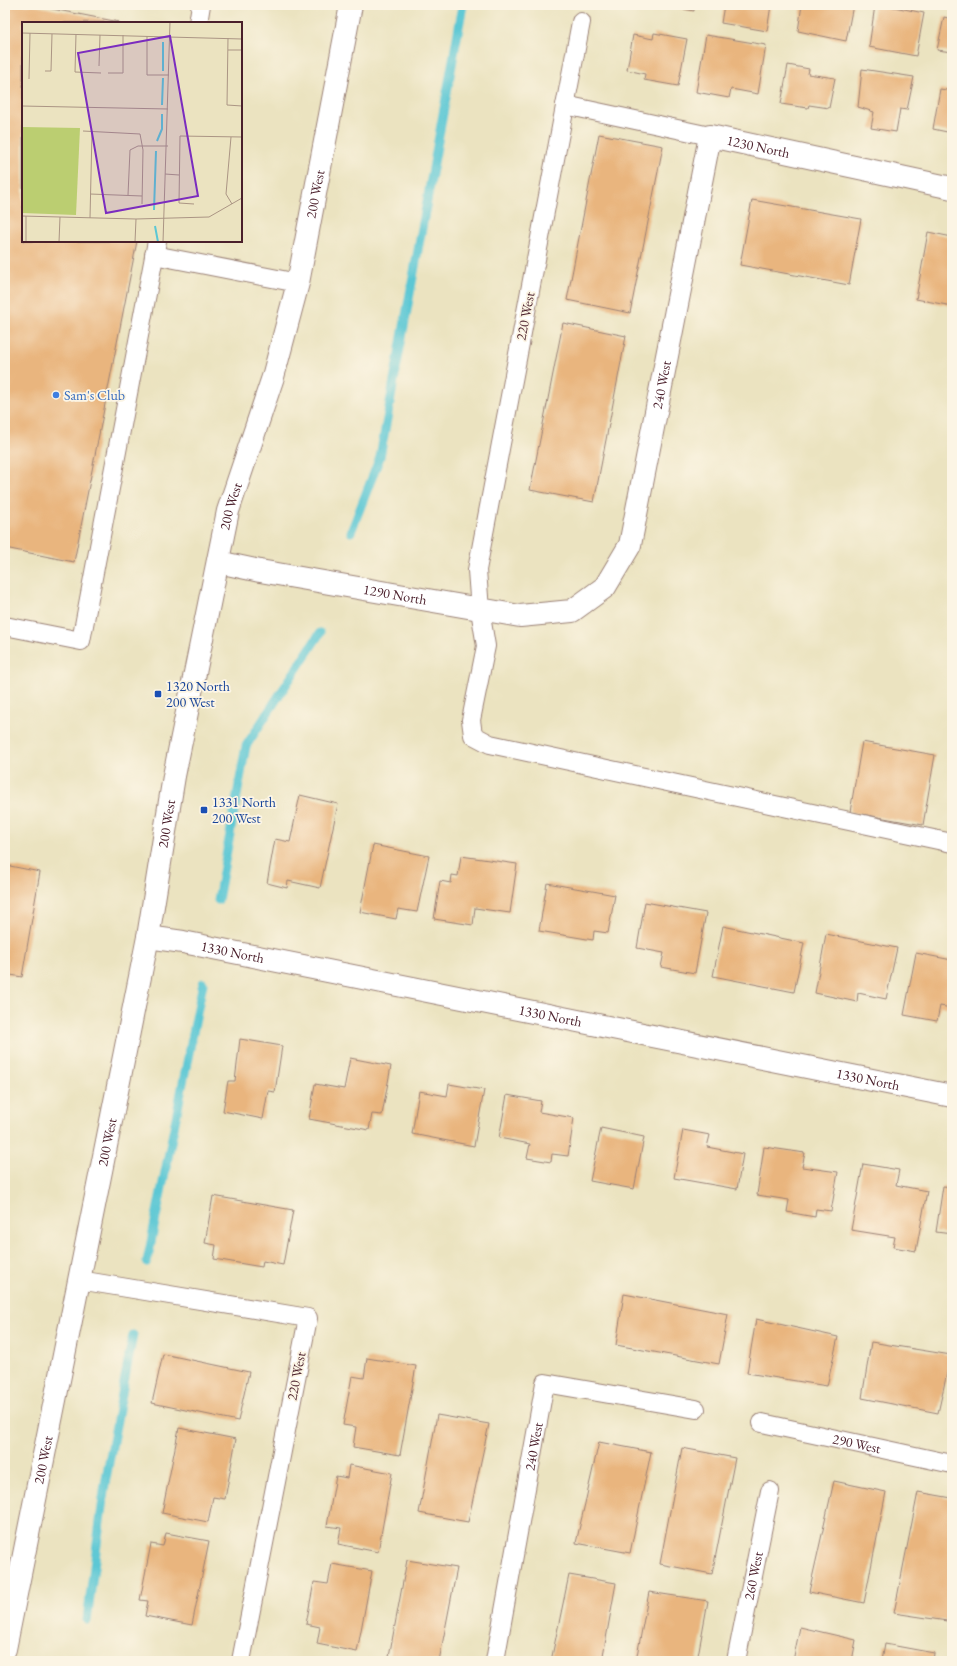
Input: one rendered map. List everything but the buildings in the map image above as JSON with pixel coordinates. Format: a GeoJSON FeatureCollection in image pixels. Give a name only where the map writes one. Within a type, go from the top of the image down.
{"type":"FeatureCollection","features":[{"type":"Feature","properties":{"kind":"street","name":"200 West"},"geometry":{"type":"LineString","coordinates":[[5,1649],[148,937],[174,776],[228,511],[273,377],[298,283],[351,5]]}},
{"type":"Feature","properties":{"kind":"street","name":"1230 North"},"geometry":{"type":"LineString","coordinates":[[710,136],[952,188]]}},
{"type":"Feature","properties":{"kind":"street","name":"240 West"},"geometry":{"type":"LineString","coordinates":[[572,611],[605,587],[630,545],[710,136]]}},
{"type":"Feature","properties":{"kind":"street","name":"1290 North"},"geometry":{"type":"LineString","coordinates":[[218,562],[260,571],[520,616],[572,611]]}},
{"type":"Feature","properties":{"kind":"street","name":"1330 North"},"geometry":{"type":"LineString","coordinates":[[148,937],[191,944],[952,1096]]}},
{"type":"Feature","properties":{"kind":"lane"},"geometry":{"type":"LineString","coordinates":[[198,22],[201,5]]}},
{"type":"Feature","properties":{"kind":"lane","name":"220 West"},"geometry":{"type":"LineString","coordinates":[[581,22],[476,570],[480,610],[486,646],[471,720],[473,735],[490,744],[952,843]]}},
{"type":"Feature","properties":{"kind":"lane","name":"1230 North"},"geometry":{"type":"LineString","coordinates":[[565,105],[710,136]]}},
{"type":"Feature","properties":{"kind":"lane"},"geometry":{"type":"LineString","coordinates":[[5,626],[81,641],[155,248],[298,283]]}},
{"type":"Feature","properties":{"kind":"lane","name":"220 West"},"geometry":{"type":"LineString","coordinates":[[79,1280],[308,1318],[241,1661]]}},
{"type":"Feature","properties":{"kind":"lane","name":"240 West"},"geometry":{"type":"LineString","coordinates":[[495,1661],[545,1383],[696,1409]]}},
{"type":"Feature","properties":{"kind":"lane","name":"290 West"},"geometry":{"type":"LineString","coordinates":[[762,1423],[952,1464]]}},
{"type":"Feature","properties":{"kind":"lane","name":"260 West"},"geometry":{"type":"LineString","coordinates":[[736,1661],[770,1491]]}},
{"type":"Feature","properties":{"kind":"waterway"},"geometry":{"type":"LineString","coordinates":[[351,532],[380,457],[463,5]]}},
{"type":"Feature","properties":{"kind":"waterway"},"geometry":{"type":"LineString","coordinates":[[218,900],[246,746],[320,633]]}},
{"type":"Feature","properties":{"kind":"waterway"},"geometry":{"type":"LineString","coordinates":[[147,1262],[203,983]]}},
{"type":"Feature","properties":{"kind":"waterway"},"geometry":{"type":"LineString","coordinates":[[87,1620],[105,1484],[133,1335]]}},
{"type":"Feature","properties":{"kind":"place","name":"Sam's Club"},"geometry":{"type":"Point","coordinates":[56,395]}},
{"type":"Feature","properties":{"kind":"place","name":"1320 North 200 West"},"geometry":{"type":"Point","coordinates":[158,694]}},
{"type":"Feature","properties":{"kind":"place","name":"1331 North 200 West"},"geometry":{"type":"Point","coordinates":[204,810]}}]}
